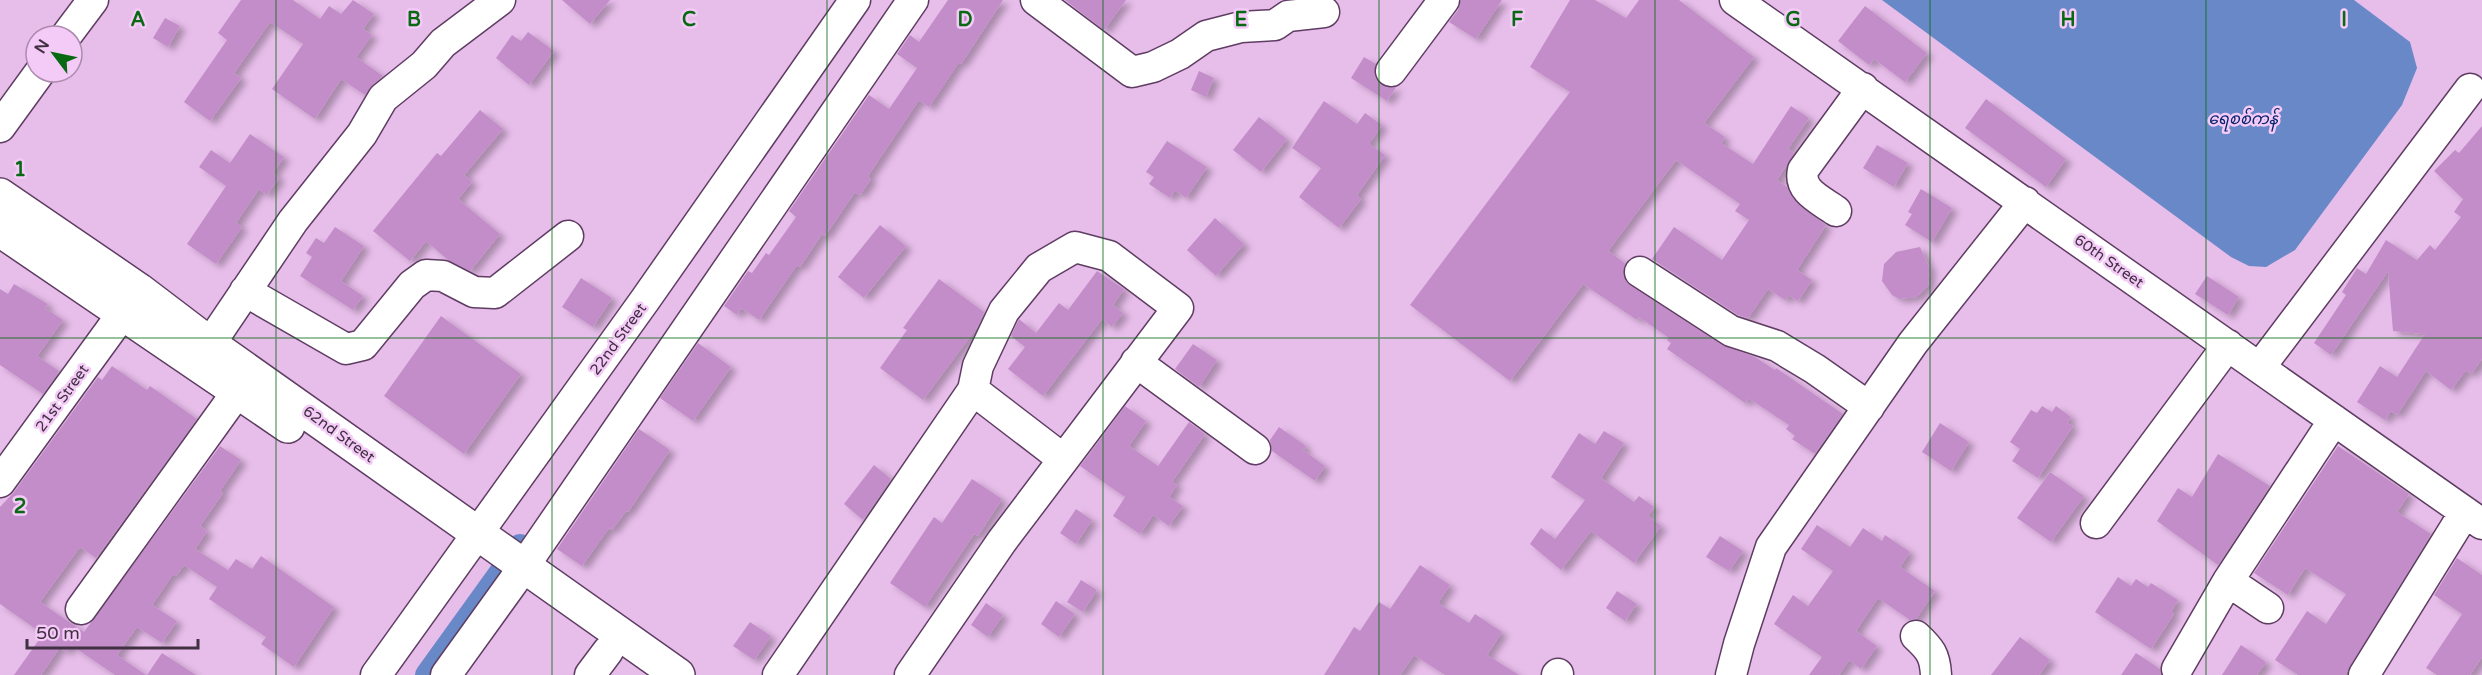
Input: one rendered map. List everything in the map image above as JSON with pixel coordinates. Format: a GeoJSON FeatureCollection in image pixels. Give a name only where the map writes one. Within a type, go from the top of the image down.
{"type":"FeatureCollection","features":[{"type":"Feature","properties":{"kind":"main road","name":"62nd Street"},"geometry":{"type":"LineString","coordinates":[[0,195],[139,290],[203,353],[238,392],[474,544]]}},
{"type":"Feature","properties":{"kind":"main road","name":"62nd Street"},"geometry":{"type":"LineString","coordinates":[[0,230],[123,313],[203,353],[515,572],[678,675]]}},
{"type":"Feature","properties":{"kind":"main road","name":"62nd Street"},"geometry":{"type":"LineString","coordinates":[[515,572],[599,663],[643,675]]}},
{"type":"Feature","properties":{"kind":"street"},"geometry":{"type":"LineString","coordinates":[[75,24],[93,0]]}},
{"type":"Feature","properties":{"kind":"street"},"geometry":{"type":"LineString","coordinates":[[203,353],[293,221],[362,134],[383,98],[424,65],[443,43],[500,0]]}},
{"type":"Feature","properties":{"kind":"street","name":"22nd Street"},"geometry":{"type":"LineString","coordinates":[[376,675],[474,544],[855,0]]}},
{"type":"Feature","properties":{"kind":"street"},"geometry":{"type":"LineString","coordinates":[[446,675],[515,572],[913,0]]}},
{"type":"Feature","properties":{"kind":"street"},"geometry":{"type":"LineString","coordinates":[[1036,0],[1132,72],[1153,67],[1180,54],[1206,36],[1241,27],[1275,25],[1288,16],[1324,12]]}},
{"type":"Feature","properties":{"kind":"street"},"geometry":{"type":"LineString","coordinates":[[1391,71],[1444,0]]}},
{"type":"Feature","properties":{"kind":"street","name":"60th Street"},"geometry":{"type":"LineString","coordinates":[[1735,0],[2474,518]]}},
{"type":"Feature","properties":{"kind":"street"},"geometry":{"type":"LineString","coordinates":[[0,127],[31,84]]}},
{"type":"Feature","properties":{"kind":"street"},"geometry":{"type":"LineString","coordinates":[[1836,211],[1806,190],[1801,176],[1811,156],[1863,88]]}},
{"type":"Feature","properties":{"kind":"street"},"geometry":{"type":"LineString","coordinates":[[2260,367],[2478,90]]}},
{"type":"Feature","properties":{"kind":"street"},"geometry":{"type":"LineString","coordinates":[[1731,675],[1771,547],[1913,343],[2025,202]]}},
{"type":"Feature","properties":{"kind":"street"},"geometry":{"type":"LineString","coordinates":[[245,291],[346,349],[363,345],[412,285],[426,275],[443,276],[474,291],[495,293],[568,236]]}},
{"type":"Feature","properties":{"kind":"street"},"geometry":{"type":"LineString","coordinates":[[777,675],[973,390],[978,366],[1004,311],[1039,268],[1075,247],[1108,256],[1178,308],[1002,541],[910,675]]}},
{"type":"Feature","properties":{"kind":"street"},"geometry":{"type":"LineString","coordinates":[[1640,272],[1731,332],[1777,346],[1815,369],[1869,407]]}},
{"type":"Feature","properties":{"kind":"street","name":"21st Street"},"geometry":{"type":"LineString","coordinates":[[3,473],[123,313]]}},
{"type":"Feature","properties":{"kind":"street"},"geometry":{"type":"LineString","coordinates":[[2096,523],[2228,345]]}},
{"type":"Feature","properties":{"kind":"street"},"geometry":{"type":"LineString","coordinates":[[1136,362],[1255,449]]}},
{"type":"Feature","properties":{"kind":"street"},"geometry":{"type":"LineString","coordinates":[[973,390],[1063,459]]}},
{"type":"Feature","properties":{"kind":"street"},"geometry":{"type":"LineString","coordinates":[[81,609],[238,392]]}},
{"type":"Feature","properties":{"kind":"street"},"geometry":{"type":"LineString","coordinates":[[2177,669],[2228,581],[2334,420]]}},
{"type":"Feature","properties":{"kind":"street"},"geometry":{"type":"LineString","coordinates":[[2364,675],[2474,518]]}},
{"type":"Feature","properties":{"kind":"street"},"geometry":{"type":"LineString","coordinates":[[2228,581],[2268,608]]}},
{"type":"Feature","properties":{"kind":"street"},"geometry":{"type":"LineString","coordinates":[[1916,636],[1935,659],[1936,675]]}},
{"type":"Feature","properties":{"kind":"water","name":"ရေစစ်ကန်"},"geometry":{"type":"Polygon","coordinates":[[[1882,0],[2354,0],[2410,42],[2417,68],[2402,105],[2295,250],[2266,267],[2249,266],[2231,257],[1882,0]]]}},
{"type":"Feature","properties":{"kind":"building"},"geometry":{"type":"Polygon","coordinates":[[[241,0],[293,0],[320,19],[329,6],[341,14],[353,0],[374,14],[363,29],[372,35],[356,57],[383,76],[365,95],[341,79],[315,119],[272,89],[303,44],[270,22],[234,73],[241,78],[210,121],[184,102],[227,40],[218,33],[241,0]]]}},
{"type":"Feature","properties":{"kind":"building"},"geometry":{"type":"Polygon","coordinates":[[[562,0],[610,0],[590,24],[562,0]]]}},
{"type":"Feature","properties":{"kind":"building"},"geometry":{"type":"Polygon","coordinates":[[[948,0],[1003,0],[961,64],[959,62],[929,107],[919,100],[868,176],[871,179],[860,195],[855,192],[825,236],[822,234],[800,267],[797,265],[759,320],[741,308],[737,315],[724,306],[748,271],[752,273],[766,253],[769,255],[796,217],[789,211],[869,95],[889,109],[917,68],[897,54],[910,35],[919,42],[948,0]]]}},
{"type":"Feature","properties":{"kind":"building"},"geometry":{"type":"Polygon","coordinates":[[[1065,0],[1126,0],[1104,30],[1065,0]]]}},
{"type":"Feature","properties":{"kind":"building"},"geometry":{"type":"Polygon","coordinates":[[[1461,0],[1502,0],[1476,39],[1449,22],[1458,10],[1461,0]]]}},
{"type":"Feature","properties":{"kind":"building"},"geometry":{"type":"Polygon","coordinates":[[[1570,0],[1595,0],[1626,18],[1639,0],[1679,0],[1754,57],[1704,123],[1725,137],[1721,143],[1753,164],[1791,106],[1809,118],[1788,149],[1794,153],[1777,180],[1787,187],[1800,206],[1826,225],[1797,270],[1812,280],[1798,301],[1789,295],[1785,300],[1768,289],[1748,318],[1738,315],[1652,259],[1674,227],[1722,260],[1749,220],[1735,211],[1740,204],[1676,160],[1608,251],[1625,263],[1624,279],[1631,286],[1722,345],[1755,357],[1775,370],[1776,368],[1843,414],[1815,454],[1792,439],[1795,436],[1786,429],[1789,425],[1748,398],[1745,403],[1667,349],[1671,343],[1667,340],[1669,338],[1639,317],[1637,320],[1583,284],[1510,381],[1410,305],[1570,92],[1530,67],[1570,0]]]}},
{"type":"Feature","properties":{"kind":"building"},"geometry":{"type":"Polygon","coordinates":[[[1865,6],[1927,53],[1905,82],[1874,59],[1869,65],[1838,41],[1865,6]]]}},
{"type":"Feature","properties":{"kind":"building"},"geometry":{"type":"Polygon","coordinates":[[[165,18],[180,26],[168,47],[153,38],[165,18]]]}},
{"type":"Feature","properties":{"kind":"building"},"geometry":{"type":"Polygon","coordinates":[[[528,32],[554,51],[529,85],[496,58],[512,35],[521,41],[528,32]]]}},
{"type":"Feature","properties":{"kind":"building"},"geometry":{"type":"Polygon","coordinates":[[[1364,57],[1376,64],[1375,77],[1380,84],[1388,88],[1396,87],[1387,101],[1351,78],[1364,57]]]}},
{"type":"Feature","properties":{"kind":"building"},"geometry":{"type":"Polygon","coordinates":[[[1199,71],[1214,78],[1206,97],[1191,90],[1199,71]]]}},
{"type":"Feature","properties":{"kind":"building"},"geometry":{"type":"Polygon","coordinates":[[[1986,99],[2066,159],[2046,187],[1965,128],[1986,99]]]}},
{"type":"Feature","properties":{"kind":"building"},"geometry":{"type":"Polygon","coordinates":[[[1324,101],[1357,124],[1365,113],[1382,125],[1369,144],[1385,155],[1357,195],[1361,199],[1339,228],[1299,197],[1321,168],[1292,148],[1324,101]]]}},
{"type":"Feature","properties":{"kind":"building"},"geometry":{"type":"Polygon","coordinates":[[[480,110],[503,129],[464,175],[472,182],[458,199],[500,234],[470,271],[448,260],[426,241],[410,261],[373,231],[437,153],[441,156],[480,110]]]}},
{"type":"Feature","properties":{"kind":"building"},"geometry":{"type":"Polygon","coordinates":[[[1259,117],[1287,139],[1261,172],[1233,150],[1259,117]]]}},
{"type":"Feature","properties":{"kind":"building"},"geometry":{"type":"Polygon","coordinates":[[[2482,126],[2482,359],[2471,374],[2466,370],[2451,390],[2426,371],[2397,415],[2391,411],[2385,420],[2357,402],[2380,366],[2397,377],[2425,334],[2393,331],[2388,271],[2331,355],[2314,343],[2346,295],[2342,292],[2357,268],[2366,274],[2386,240],[2417,260],[2430,245],[2435,250],[2461,217],[2454,212],[2463,199],[2434,171],[2455,150],[2459,153],[2482,126]]]}},
{"type":"Feature","properties":{"kind":"building"},"geometry":{"type":"Polygon","coordinates":[[[250,134],[284,157],[273,173],[279,178],[267,195],[259,189],[236,223],[242,227],[216,264],[187,244],[226,186],[199,167],[211,150],[230,163],[250,134]]]}},
{"type":"Feature","properties":{"kind":"building"},"geometry":{"type":"Polygon","coordinates":[[[1167,141],[1207,167],[1186,198],[1175,190],[1170,198],[1149,184],[1154,177],[1146,172],[1167,141]]]}},
{"type":"Feature","properties":{"kind":"building"},"geometry":{"type":"Polygon","coordinates":[[[1877,145],[1908,163],[1894,187],[1863,168],[1877,145]]]}},
{"type":"Feature","properties":{"kind":"building"},"geometry":{"type":"Polygon","coordinates":[[[1921,189],[1952,208],[1932,242],[1905,225],[1912,214],[1908,212],[1921,189]]]}},
{"type":"Feature","properties":{"kind":"building"},"geometry":{"type":"Polygon","coordinates":[[[1215,218],[1244,244],[1216,276],[1187,250],[1215,218]]]}},
{"type":"Feature","properties":{"kind":"building"},"geometry":{"type":"Polygon","coordinates":[[[880,225],[906,246],[864,298],[838,277],[880,225]]]}},
{"type":"Feature","properties":{"kind":"building"},"geometry":{"type":"Polygon","coordinates":[[[335,227],[364,246],[341,281],[363,296],[353,310],[300,276],[312,257],[306,253],[316,238],[324,243],[335,227]]]}},
{"type":"Feature","properties":{"kind":"building"},"geometry":{"type":"Polygon","coordinates":[[[1920,247],[1930,269],[1928,286],[1916,297],[1899,299],[1892,295],[1882,281],[1884,264],[1896,252],[1920,247]]]}},
{"type":"Feature","properties":{"kind":"building"},"geometry":{"type":"Polygon","coordinates":[[[1097,271],[1124,289],[1113,305],[1123,313],[1112,327],[1102,319],[1043,396],[1008,369],[1025,347],[1011,336],[1019,319],[1036,333],[1059,303],[1068,310],[1097,271]]]}},
{"type":"Feature","properties":{"kind":"building"},"geometry":{"type":"Polygon","coordinates":[[[2207,276],[2239,297],[2228,315],[2195,294],[2207,276]]]}},
{"type":"Feature","properties":{"kind":"building"},"geometry":{"type":"Polygon","coordinates":[[[581,278],[612,298],[593,327],[562,307],[581,278]]]}},
{"type":"Feature","properties":{"kind":"building"},"geometry":{"type":"Polygon","coordinates":[[[939,279],[984,312],[978,326],[923,400],[880,368],[907,330],[903,328],[939,279]]]}},
{"type":"Feature","properties":{"kind":"building"},"geometry":{"type":"Polygon","coordinates":[[[14,284],[48,304],[45,308],[63,320],[37,356],[59,371],[43,394],[0,365],[0,289],[8,294],[14,284]]]}},
{"type":"Feature","properties":{"kind":"building"},"geometry":{"type":"Polygon","coordinates":[[[441,316],[521,374],[464,454],[384,396],[441,316]]]}},
{"type":"Feature","properties":{"kind":"building"},"geometry":{"type":"Polygon","coordinates":[[[698,343],[731,367],[693,421],[660,398],[698,343]]]}},
{"type":"Feature","properties":{"kind":"building"},"geometry":{"type":"Polygon","coordinates":[[[1193,344],[1217,360],[1199,387],[1175,369],[1193,344]]]}},
{"type":"Feature","properties":{"kind":"building"},"geometry":{"type":"Polygon","coordinates":[[[112,366],[147,390],[150,386],[197,419],[96,558],[80,547],[40,602],[84,632],[220,446],[241,460],[220,491],[223,493],[200,526],[207,531],[195,549],[228,570],[236,559],[252,569],[261,556],[334,607],[294,667],[261,644],[266,637],[209,599],[217,587],[184,565],[176,576],[173,574],[152,605],[177,621],[162,643],[137,627],[117,655],[146,675],[115,675],[71,645],[66,652],[60,647],[41,675],[14,675],[43,634],[0,604],[0,507],[14,492],[98,377],[102,380],[112,366]]]}},
{"type":"Feature","properties":{"kind":"building"},"geometry":{"type":"Polygon","coordinates":[[[1125,406],[1146,421],[1129,446],[1158,466],[1189,422],[1205,434],[1172,482],[1177,485],[1169,497],[1183,506],[1169,526],[1153,515],[1140,534],[1113,516],[1125,497],[1080,466],[1125,406]]]}},
{"type":"Feature","properties":{"kind":"building"},"geometry":{"type":"Polygon","coordinates":[[[2042,406],[2052,412],[2056,406],[2071,417],[2067,423],[2073,426],[2038,478],[2012,461],[2020,449],[2010,442],[2031,410],[2037,413],[2042,406]]]}},
{"type":"Feature","properties":{"kind":"building"},"geometry":{"type":"Polygon","coordinates":[[[1940,423],[1969,442],[1951,471],[1922,452],[1940,423]]]}},
{"type":"Feature","properties":{"kind":"building"},"geometry":{"type":"Polygon","coordinates":[[[1279,427],[1306,446],[1303,450],[1325,466],[1315,481],[1272,451],[1270,440],[1279,427]]]}},
{"type":"Feature","properties":{"kind":"building"},"geometry":{"type":"Polygon","coordinates":[[[639,429],[670,450],[628,512],[626,511],[612,530],[609,528],[582,566],[557,549],[639,429]]]}},
{"type":"Feature","properties":{"kind":"building"},"geometry":{"type":"Polygon","coordinates":[[[1604,431],[1624,443],[1601,478],[1634,502],[1639,496],[1654,507],[1648,516],[1661,526],[1634,563],[1591,531],[1561,570],[1530,544],[1541,528],[1555,539],[1585,500],[1551,477],[1579,433],[1595,444],[1604,431]]]}},
{"type":"Feature","properties":{"kind":"building"},"geometry":{"type":"Polygon","coordinates":[[[2338,446],[2409,494],[2397,512],[2431,534],[2345,675],[2298,675],[2275,660],[2307,611],[2326,624],[2346,594],[2305,568],[2288,595],[2254,573],[2338,446]]]}},
{"type":"Feature","properties":{"kind":"building"},"geometry":{"type":"Polygon","coordinates":[[[2218,454],[2270,486],[2218,565],[2157,521],[2178,488],[2192,497],[2218,454]]]}},
{"type":"Feature","properties":{"kind":"building"},"geometry":{"type":"Polygon","coordinates":[[[874,465],[891,479],[863,520],[844,504],[874,465]]]}},
{"type":"Feature","properties":{"kind":"building"},"geometry":{"type":"Polygon","coordinates":[[[2050,472],[2084,496],[2051,542],[2017,518],[2050,472]]]}},
{"type":"Feature","properties":{"kind":"building"},"geometry":{"type":"Polygon","coordinates":[[[972,479],[1002,499],[978,536],[974,534],[925,607],[890,583],[934,517],[942,523],[972,479]]]}},
{"type":"Feature","properties":{"kind":"building"},"geometry":{"type":"Polygon","coordinates":[[[1076,509],[1092,520],[1076,544],[1060,533],[1076,509]]]}},
{"type":"Feature","properties":{"kind":"building"},"geometry":{"type":"Polygon","coordinates":[[[1817,525],[1850,547],[1863,528],[1882,541],[1885,535],[1910,552],[1900,567],[1935,591],[1916,619],[1910,620],[1878,598],[1856,631],[1877,646],[1861,669],[1849,660],[1839,675],[1809,675],[1822,657],[1774,624],[1793,595],[1808,606],[1833,571],[1801,549],[1817,525]]]}},
{"type":"Feature","properties":{"kind":"building"},"geometry":{"type":"Polygon","coordinates":[[[1720,536],[1743,551],[1729,571],[1706,557],[1720,536]]]}},
{"type":"Feature","properties":{"kind":"building"},"geometry":{"type":"Polygon","coordinates":[[[2457,558],[2482,575],[2482,657],[2470,675],[2437,675],[2426,668],[2462,614],[2434,595],[2457,558]]]}},
{"type":"Feature","properties":{"kind":"building"},"geometry":{"type":"Polygon","coordinates":[[[1420,565],[1450,585],[1438,603],[1469,623],[1475,614],[1502,632],[1487,655],[1519,675],[1445,675],[1414,655],[1400,675],[1324,675],[1354,627],[1360,631],[1379,602],[1390,609],[1420,565]]]}},
{"type":"Feature","properties":{"kind":"building"},"geometry":{"type":"Polygon","coordinates":[[[2118,577],[2131,586],[2136,579],[2148,587],[2151,583],[2178,600],[2171,612],[2174,614],[2151,649],[2095,612],[2118,577]]]}},
{"type":"Feature","properties":{"kind":"building"},"geometry":{"type":"Polygon","coordinates":[[[1081,580],[1097,590],[1083,612],[1067,602],[1081,580]]]}},
{"type":"Feature","properties":{"kind":"building"},"geometry":{"type":"Polygon","coordinates":[[[1617,591],[1637,604],[1625,621],[1606,608],[1617,591]]]}},
{"type":"Feature","properties":{"kind":"building"},"geometry":{"type":"Polygon","coordinates":[[[1056,601],[1075,614],[1059,637],[1041,624],[1056,601]]]}},
{"type":"Feature","properties":{"kind":"building"},"geometry":{"type":"Polygon","coordinates":[[[986,603],[1003,615],[988,637],[971,625],[986,603]]]}},
{"type":"Feature","properties":{"kind":"building"},"geometry":{"type":"Polygon","coordinates":[[[750,622],[771,636],[754,660],[733,646],[750,622]]]}},
{"type":"Feature","properties":{"kind":"building"},"geometry":{"type":"Polygon","coordinates":[[[2020,637],[2050,660],[2039,675],[1991,675],[2020,637]]]}},
{"type":"Feature","properties":{"kind":"building"},"geometry":{"type":"Polygon","coordinates":[[[2241,645],[2266,662],[2257,675],[2222,675],[2241,645]]]}},
{"type":"Feature","properties":{"kind":"building"},"geometry":{"type":"Polygon","coordinates":[[[162,653],[196,675],[147,675],[162,653]]]}},
{"type":"Feature","properties":{"kind":"building"},"geometry":{"type":"Polygon","coordinates":[[[2136,653],[2160,669],[2161,675],[2121,675],[2136,653]]]}},
{"type":"Feature","properties":{"kind":"waterway"},"geometry":{"type":"LineString","coordinates":[[427,675],[520,546]]}}]}
